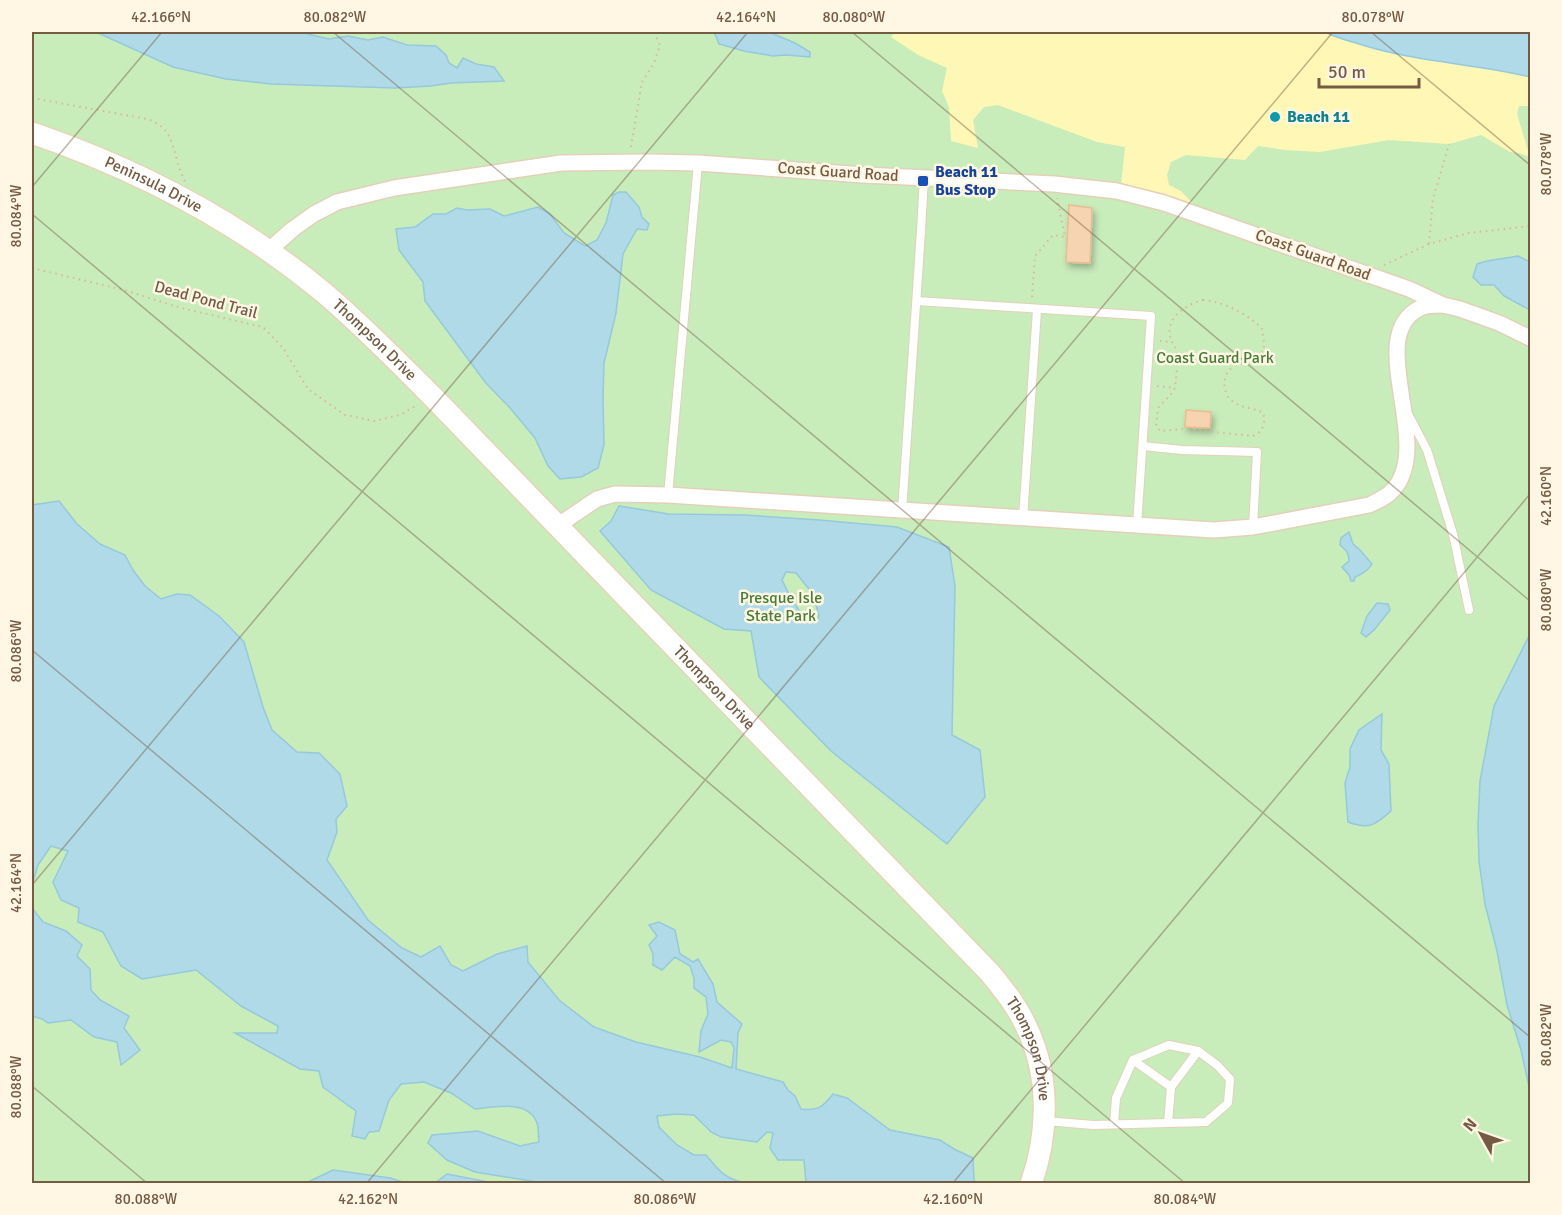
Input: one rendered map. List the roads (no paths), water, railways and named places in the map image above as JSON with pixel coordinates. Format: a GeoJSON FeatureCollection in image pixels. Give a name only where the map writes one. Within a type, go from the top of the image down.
{"type":"FeatureCollection","features":[{"type":"Feature","properties":{"kind":"street","name":"Peninsula Drive"},"geometry":{"type":"LineString","coordinates":[[32,133],[96,157],[150,181],[234,228],[268,251]]}},
{"type":"Feature","properties":{"kind":"street","name":"Coast Guard Road"},"geometry":{"type":"LineString","coordinates":[[268,251],[314,214],[337,202],[394,188],[561,163],[698,163],[1087,186],[1164,203],[1409,289],[1443,305],[1490,319],[1530,338]]}},
{"type":"Feature","properties":{"kind":"street","name":"Thompson Drive"},"geometry":{"type":"LineString","coordinates":[[268,251],[314,285],[387,350],[990,973],[1027,1026],[1035,1047],[1043,1085],[1042,1147],[1031,1184]]}},
{"type":"Feature","properties":{"kind":"street","name":"Coast Guard Road"},"geometry":{"type":"LineString","coordinates":[[557,526],[597,499],[615,494],[668,495],[1214,530],[1253,526],[1369,505],[1394,490],[1402,475],[1407,451],[1404,404],[1396,348],[1398,333],[1403,322],[1420,308],[1443,305]]}},
{"type":"Feature","properties":{"kind":"lane"},"geometry":{"type":"LineString","coordinates":[[668,495],[698,163]]}},
{"type":"Feature","properties":{"kind":"lane"},"geometry":{"type":"LineString","coordinates":[[902,511],[924,177]]}},
{"type":"Feature","properties":{"kind":"lane"},"geometry":{"type":"LineString","coordinates":[[917,301],[1151,316],[1137,525]]}},
{"type":"Feature","properties":{"kind":"lane"},"geometry":{"type":"LineString","coordinates":[[1023,518],[1034,309]]}},
{"type":"Feature","properties":{"kind":"lane"},"geometry":{"type":"LineString","coordinates":[[1404,404],[1427,450],[1453,534],[1469,610]]}},
{"type":"Feature","properties":{"kind":"lane"},"geometry":{"type":"LineString","coordinates":[[1143,446],[1182,450],[1257,452],[1253,526]]}},
{"type":"Feature","properties":{"kind":"lane"},"geometry":{"type":"LineString","coordinates":[[1044,1120],[1093,1125],[1206,1122],[1228,1103],[1230,1079],[1217,1065],[1198,1051],[1169,1045],[1133,1060],[1116,1098],[1114,1124]]}},
{"type":"Feature","properties":{"kind":"lane"},"geometry":{"type":"LineString","coordinates":[[1168,1123],[1171,1087],[1198,1051]]}},
{"type":"Feature","properties":{"kind":"lane"},"geometry":{"type":"LineString","coordinates":[[1133,1060],[1171,1087]]}},
{"type":"Feature","properties":{"kind":"water"},"geometry":{"type":"Polygon","coordinates":[[[96,32],[299,32],[329,39],[348,36],[368,40],[383,37],[407,45],[436,46],[446,55],[449,63],[457,68],[463,58],[476,64],[494,67],[504,81],[395,88],[271,84],[226,79],[173,67],[96,32]]]}},
{"type":"Feature","properties":{"kind":"water"},"geometry":{"type":"Polygon","coordinates":[[[714,32],[769,32],[810,52],[810,57],[773,56],[744,51],[719,44],[714,32]]]}},
{"type":"Feature","properties":{"kind":"water"},"geometry":{"type":"Polygon","coordinates":[[[1325,32],[1530,32],[1530,77],[1399,54],[1348,41],[1325,32]]]}},
{"type":"Feature","properties":{"kind":"water"},"geometry":{"type":"Polygon","coordinates":[[[626,192],[639,207],[642,217],[649,224],[647,230],[637,229],[623,254],[616,313],[604,363],[604,445],[598,468],[581,477],[560,479],[548,466],[535,438],[485,382],[425,301],[423,282],[399,250],[396,229],[415,227],[433,214],[446,214],[457,208],[490,209],[504,216],[538,207],[550,214],[564,233],[585,246],[597,240],[606,223],[613,195],[626,192]]]}},
{"type":"Feature","properties":{"kind":"water"},"geometry":{"type":"Polygon","coordinates":[[[1518,256],[1530,262],[1530,310],[1504,296],[1494,285],[1481,285],[1473,277],[1477,264],[1518,256]]]}},
{"type":"Feature","properties":{"kind":"water"},"geometry":{"type":"Polygon","coordinates":[[[59,501],[77,524],[100,544],[125,555],[145,586],[161,599],[177,594],[190,595],[219,616],[244,642],[272,730],[297,752],[319,753],[340,774],[347,806],[336,819],[337,832],[327,860],[368,920],[402,948],[421,957],[440,946],[451,965],[463,971],[497,954],[527,946],[528,962],[559,1000],[594,1027],[636,1042],[700,1057],[732,1068],[734,1048],[731,1042],[721,1040],[699,1052],[701,1031],[708,1014],[706,997],[694,988],[690,966],[675,957],[662,970],[653,965],[653,954],[649,945],[657,936],[649,925],[659,922],[675,930],[680,954],[693,962],[698,959],[713,984],[717,1002],[742,1024],[738,1033],[736,1069],[783,1082],[795,1096],[801,1109],[820,1107],[833,1094],[847,1098],[890,1130],[940,1140],[973,1158],[976,1183],[806,1183],[804,1160],[778,1160],[770,1148],[773,1133],[767,1132],[757,1142],[721,1137],[711,1132],[694,1115],[676,1114],[657,1116],[659,1127],[677,1145],[694,1155],[706,1155],[723,1174],[746,1183],[543,1183],[475,1172],[447,1160],[428,1143],[432,1135],[478,1131],[520,1146],[539,1142],[538,1125],[533,1115],[519,1107],[510,1106],[475,1109],[451,1093],[424,1082],[401,1084],[389,1100],[379,1131],[369,1132],[365,1139],[352,1136],[356,1111],[323,1087],[319,1071],[300,1069],[235,1033],[277,1033],[278,1026],[241,1006],[196,970],[142,979],[121,966],[103,932],[78,922],[79,908],[61,900],[53,882],[68,851],[51,846],[38,865],[32,885],[32,505],[59,501]]]}},
{"type":"Feature","properties":{"kind":"water"},"geometry":{"type":"Polygon","coordinates":[[[619,506],[669,514],[745,515],[819,520],[897,527],[949,547],[955,586],[952,735],[980,750],[985,797],[947,844],[831,751],[759,677],[751,631],[724,629],[651,590],[600,531],[611,521],[619,506]],[[786,572],[782,580],[805,619],[815,623],[819,616],[813,594],[796,573],[786,572]]]}},
{"type":"Feature","properties":{"kind":"water"},"geometry":{"type":"Polygon","coordinates":[[[1349,532],[1353,544],[1372,564],[1369,569],[1355,577],[1354,581],[1351,581],[1342,567],[1349,561],[1347,552],[1340,545],[1341,538],[1349,532]]]}},
{"type":"Feature","properties":{"kind":"water"},"geometry":{"type":"Polygon","coordinates":[[[1377,603],[1388,604],[1390,610],[1366,637],[1361,633],[1367,616],[1377,603]]]}},
{"type":"Feature","properties":{"kind":"water"},"geometry":{"type":"Polygon","coordinates":[[[1530,634],[1530,1091],[1521,1050],[1507,1005],[1485,904],[1479,861],[1478,825],[1480,781],[1494,706],[1530,634]]]}},
{"type":"Feature","properties":{"kind":"water"},"geometry":{"type":"Polygon","coordinates":[[[1382,714],[1381,750],[1389,764],[1391,811],[1372,825],[1362,826],[1348,822],[1345,783],[1350,767],[1350,749],[1359,730],[1382,714]]]}},
{"type":"Feature","properties":{"kind":"water"},"geometry":{"type":"Polygon","coordinates":[[[32,908],[43,922],[66,931],[82,945],[77,956],[90,969],[91,990],[100,1000],[129,1016],[124,1028],[140,1050],[121,1065],[117,1042],[94,1037],[71,1020],[48,1023],[32,1016],[32,908]]]}},
{"type":"Feature","properties":{"kind":"water"},"geometry":{"type":"Polygon","coordinates":[[[333,1170],[390,1178],[406,1183],[306,1183],[333,1170]]]}},
{"type":"Feature","properties":{"kind":"water"},"geometry":{"type":"Polygon","coordinates":[[[447,1174],[493,1183],[435,1183],[447,1174]]]}},
{"type":"Feature","properties":{"kind":"place","name":"Beach 11"},"geometry":{"type":"Point","coordinates":[1275,117]}},
{"type":"Feature","properties":{"kind":"place","name":"Beach 11 Bus Stop"},"geometry":{"type":"Point","coordinates":[923,181]}},
{"type":"Feature","properties":{"kind":"park label","name":"Coast Guard Park"},"geometry":{"type":"Point","coordinates":[1215,358]}},
{"type":"Feature","properties":{"kind":"park label","name":"Presque Isle State Park"},"geometry":{"type":"Point","coordinates":[781,607]}}]}
